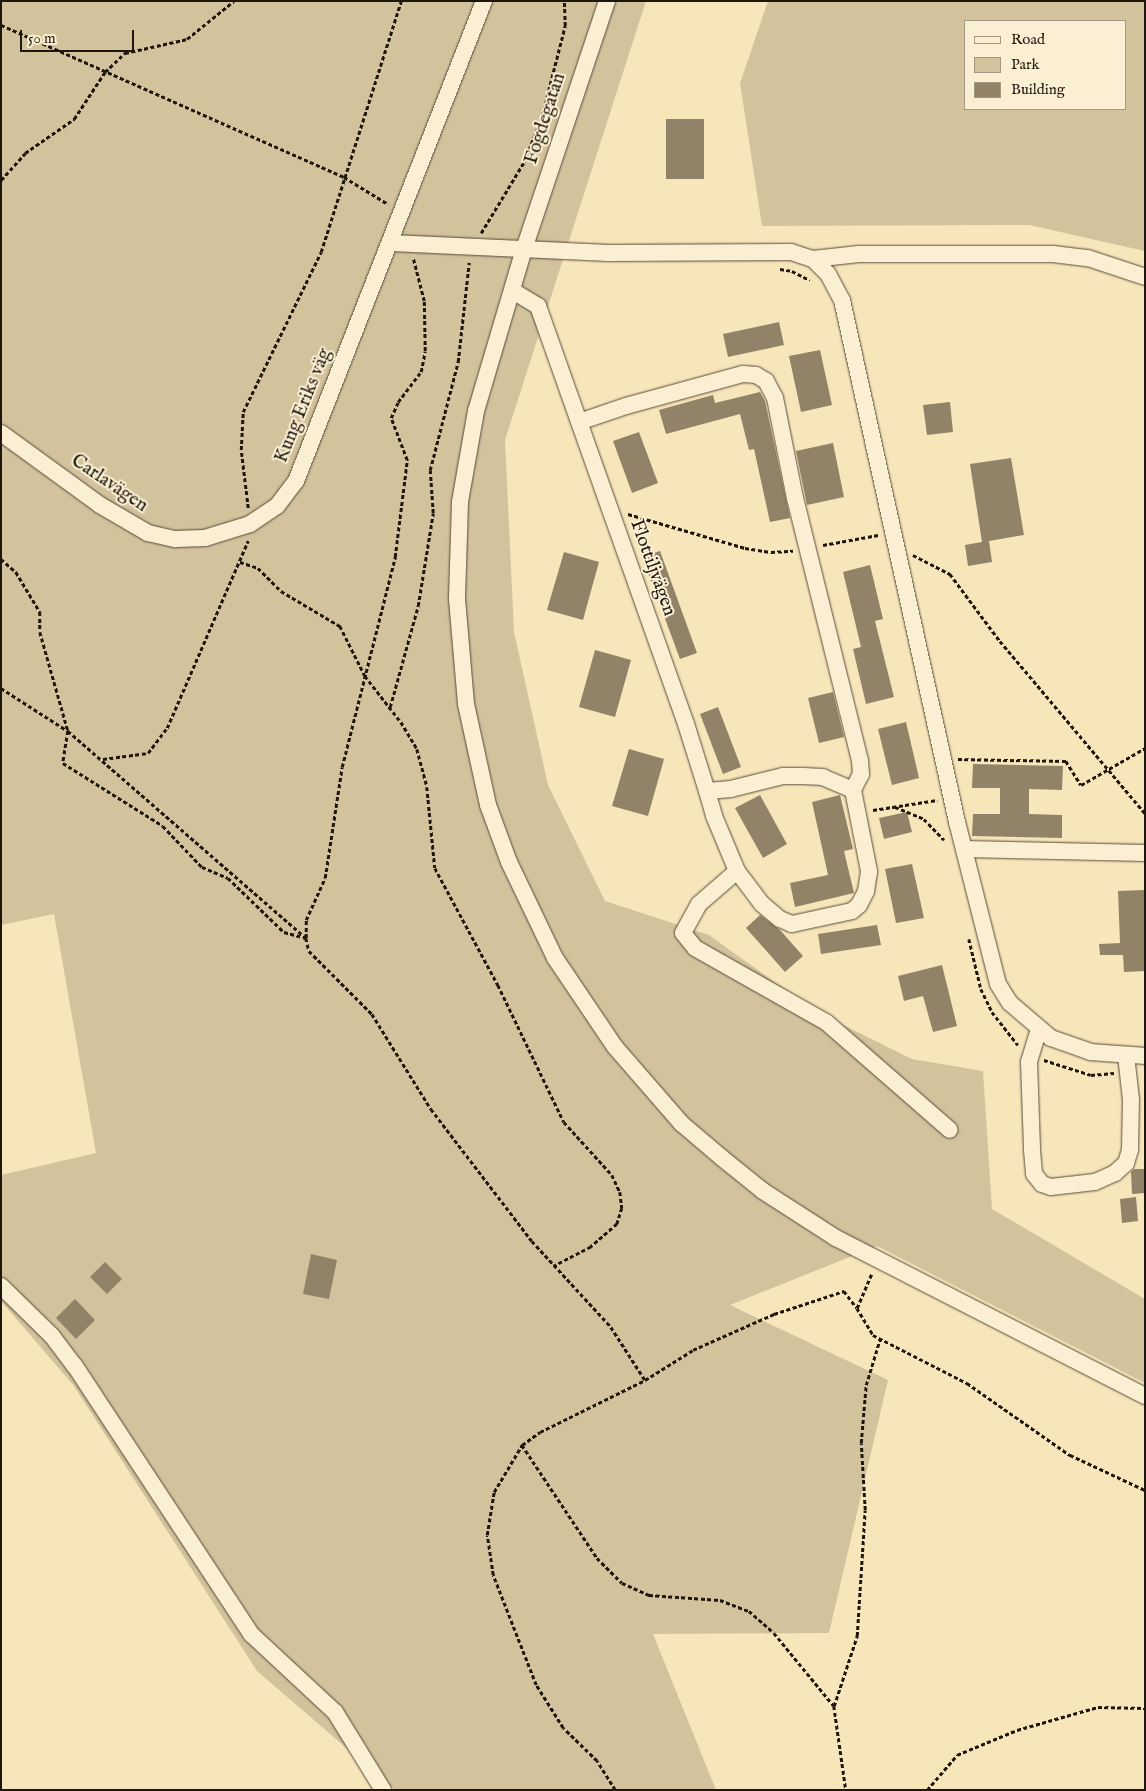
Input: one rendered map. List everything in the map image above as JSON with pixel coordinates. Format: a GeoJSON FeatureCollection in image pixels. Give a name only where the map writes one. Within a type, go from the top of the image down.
{"type":"FeatureCollection","features":[{"type":"Feature","properties":{"kind":"street","name":"Kung Eriks väg"},"geometry":{"type":"LineString","coordinates":[[205,538],[250,524],[277,506],[296,480],[391,243],[484,1]]}},
{"type":"Feature","properties":{"kind":"street","name":"Fogdegatan"},"geometry":{"type":"LineString","coordinates":[[607,1],[524,249],[474,419],[460,502],[457,556],[466,704],[486,796],[509,862],[560,966],[615,1048],[682,1124],[763,1191],[836,1238],[1145,1396]]}},
{"type":"Feature","properties":{"kind":"street"},"geometry":{"type":"LineString","coordinates":[[391,243],[609,252],[791,252],[813,259],[859,254],[1052,254],[1088,258],[1145,277]]}},
{"type":"Feature","properties":{"kind":"street"},"geometry":{"type":"LineString","coordinates":[[813,259],[828,274],[842,300],[943,759],[998,984],[1010,1003],[1040,1029],[1069,1047],[1145,1056]]}},
{"type":"Feature","properties":{"kind":"street","name":"Flottiljvägen"},"geometry":{"type":"LineString","coordinates":[[512,291],[538,306],[611,512],[706,791],[737,871]]}},
{"type":"Feature","properties":{"kind":"street"},"geometry":{"type":"LineString","coordinates":[[579,422],[743,374],[756,375],[766,381],[775,398],[807,548],[860,760],[861,774],[853,790],[859,812],[869,871],[866,891],[852,911],[792,924],[780,920],[762,904],[737,871],[695,911],[683,933],[695,948],[826,1022],[950,1130]]}},
{"type":"Feature","properties":{"kind":"street","name":"Carlavägen"},"geometry":{"type":"LineString","coordinates":[[1,432],[100,505],[148,533],[174,539],[205,538]]}},
{"type":"Feature","properties":{"kind":"street"},"geometry":{"type":"LineString","coordinates":[[706,791],[731,789],[783,776],[823,777],[853,790]]}},
{"type":"Feature","properties":{"kind":"street"},"geometry":{"type":"LineString","coordinates":[[964,849],[1145,853]]}},
{"type":"Feature","properties":{"kind":"street"},"geometry":{"type":"LineString","coordinates":[[1040,1029],[1029,1062],[1032,1150],[1034,1174],[1042,1184],[1051,1188],[1095,1182],[1115,1173],[1126,1163],[1131,1100],[1126,1055]]}},
{"type":"Feature","properties":{"kind":"street"},"geometry":{"type":"LineString","coordinates":[[1,1286],[52,1336],[75,1366],[252,1634],[334,1712],[383,1790]]}},
{"type":"Feature","properties":{"kind":"path"},"geometry":{"type":"LineString","coordinates":[[1,180],[25,153],[74,119],[106,72],[125,53],[187,39],[234,1]]}},
{"type":"Feature","properties":{"kind":"path"},"geometry":{"type":"LineString","coordinates":[[103,759],[148,753],[167,728],[248,546],[250,524],[241,450],[243,412],[321,252],[401,1]]}},
{"type":"Feature","properties":{"kind":"path"},"geometry":{"type":"LineString","coordinates":[[390,707],[418,606],[432,513],[430,470],[458,362],[472,246],[512,185],[542,116],[565,26],[564,1]]}},
{"type":"Feature","properties":{"kind":"path"},"geometry":{"type":"LineString","coordinates":[[1,24],[344,178],[402,213]]}},
{"type":"Feature","properties":{"kind":"path"},"geometry":{"type":"LineString","coordinates":[[411,244],[424,301],[425,351],[421,372],[398,402],[391,418],[407,460],[406,483],[395,557],[336,797],[325,878],[306,920],[306,938],[309,951],[372,1014],[431,1108],[554,1266],[610,1326],[645,1380]]}},
{"type":"Feature","properties":{"kind":"path"},"geometry":{"type":"LineString","coordinates":[[611,512],[656,520],[771,552],[807,548],[878,535]]}},
{"type":"Feature","properties":{"kind":"path"},"geometry":{"type":"LineString","coordinates":[[896,551],[918,556],[950,574],[990,629],[1145,813]]}},
{"type":"Feature","properties":{"kind":"path"},"geometry":{"type":"LineString","coordinates":[[1,559],[16,572],[40,612],[40,632],[68,732],[63,763],[163,826],[202,867],[228,878],[284,932],[306,938]]}},
{"type":"Feature","properties":{"kind":"path"},"geometry":{"type":"LineString","coordinates":[[240,562],[258,568],[280,591],[340,626],[365,676],[390,707],[417,749],[427,787],[435,868],[498,985],[564,1122],[612,1175],[620,1192],[622,1208],[617,1224],[591,1247],[554,1266]]}},
{"type":"Feature","properties":{"kind":"path"},"geometry":{"type":"LineString","coordinates":[[1,688],[68,732],[103,759],[306,938]]}},
{"type":"Feature","properties":{"kind":"path"},"geometry":{"type":"LineString","coordinates":[[943,759],[1066,761],[1081,785],[1145,748]]}},
{"type":"Feature","properties":{"kind":"path"},"geometry":{"type":"LineString","coordinates":[[859,812],[938,800]]}},
{"type":"Feature","properties":{"kind":"path"},"geometry":{"type":"LineString","coordinates":[[895,807],[924,819],[948,844],[964,849]]}},
{"type":"Feature","properties":{"kind":"path"},"geometry":{"type":"LineString","coordinates":[[857,1308],[869,1277],[880,1262]]}},
{"type":"Feature","properties":{"kind":"path"},"geometry":{"type":"LineString","coordinates":[[615,1790],[597,1761],[563,1728],[536,1685],[493,1575],[487,1535],[494,1492],[522,1445],[540,1432],[645,1380],[693,1350],[774,1314],[844,1291],[873,1335],[967,1383],[1070,1455],[1145,1490]]}},
{"type":"Feature","properties":{"kind":"path"},"geometry":{"type":"LineString","coordinates":[[846,1790],[834,1706],[857,1636],[865,1510],[861,1442],[866,1385],[880,1339]]}},
{"type":"Feature","properties":{"kind":"path"},"geometry":{"type":"LineString","coordinates":[[522,1445],[597,1558],[622,1583],[648,1595],[720,1600],[749,1611],[774,1634],[834,1706]]}},
{"type":"Feature","properties":{"kind":"path"},"geometry":{"type":"LineString","coordinates":[[927,1790],[957,1755],[1017,1730],[1098,1707],[1145,1708]]}},
{"type":"Feature","properties":{"kind":"green space"},"geometry":{"type":"Polygon","coordinates":[[[1,1],[646,1],[505,440],[514,632],[548,785],[605,901],[709,935],[815,1011],[912,1059],[983,1071],[992,1209],[1145,1299],[1145,1383],[877,1246],[730,1305],[888,1380],[829,1633],[653,1634],[716,1790],[395,1790],[257,1671],[74,1386],[1,1301],[1,1175],[96,1153],[54,914],[1,925],[1,1]]]}},
{"type":"Feature","properties":{"kind":"green space"},"geometry":{"type":"Polygon","coordinates":[[[768,1],[1145,1],[1145,251],[1029,225],[762,226],[740,83],[768,1]]]}},
{"type":"Feature","properties":{"kind":"building"},"geometry":{"type":"Polygon","coordinates":[[[666,119],[704,119],[704,179],[666,179],[666,119]]]}},
{"type":"Feature","properties":{"kind":"building"},"geometry":{"type":"Polygon","coordinates":[[[779,322],[784,345],[728,357],[723,334],[779,322]]]}},
{"type":"Feature","properties":{"kind":"building"},"geometry":{"type":"Polygon","coordinates":[[[820,350],[832,405],[801,412],[789,356],[820,350]]]}},
{"type":"Feature","properties":{"kind":"building"},"geometry":{"type":"Polygon","coordinates":[[[760,392],[765,401],[790,518],[770,522],[754,449],[749,450],[740,414],[666,434],[659,410],[713,395],[715,403],[760,392]]]}},
{"type":"Feature","properties":{"kind":"building"},"geometry":{"type":"Polygon","coordinates":[[[950,402],[953,432],[927,435],[923,405],[950,402]]]}},
{"type":"Feature","properties":{"kind":"building"},"geometry":{"type":"Polygon","coordinates":[[[639,432],[658,483],[632,493],[613,441],[639,432]]]}},
{"type":"Feature","properties":{"kind":"building"},"geometry":{"type":"Polygon","coordinates":[[[833,443],[844,497],[807,505],[796,451],[833,443]]]}},
{"type":"Feature","properties":{"kind":"building"},"geometry":{"type":"Polygon","coordinates":[[[1011,458],[1024,535],[989,541],[992,562],[968,566],[965,545],[982,542],[970,464],[1011,458]]]}},
{"type":"Feature","properties":{"kind":"building"},"geometry":{"type":"Polygon","coordinates":[[[660,551],[697,653],[680,659],[642,557],[660,551]]]}},
{"type":"Feature","properties":{"kind":"building"},"geometry":{"type":"Polygon","coordinates":[[[564,552],[599,562],[583,620],[547,610],[564,552]]]}},
{"type":"Feature","properties":{"kind":"building"},"geometry":{"type":"Polygon","coordinates":[[[870,565],[883,619],[875,621],[894,697],[866,704],[853,649],[861,647],[843,572],[870,565]]]}},
{"type":"Feature","properties":{"kind":"building"},"geometry":{"type":"Polygon","coordinates":[[[595,650],[631,660],[615,717],[579,707],[595,650]]]}},
{"type":"Feature","properties":{"kind":"building"},"geometry":{"type":"Polygon","coordinates":[[[833,692],[844,737],[819,743],[808,698],[833,692]]]}},
{"type":"Feature","properties":{"kind":"building"},"geometry":{"type":"Polygon","coordinates":[[[718,707],[741,767],[723,774],[700,714],[718,707]]]}},
{"type":"Feature","properties":{"kind":"building"},"geometry":{"type":"Polygon","coordinates":[[[906,722],[919,778],[892,785],[878,729],[906,722]]]}},
{"type":"Feature","properties":{"kind":"building"},"geometry":{"type":"Polygon","coordinates":[[[629,749],[664,759],[648,816],[612,806],[629,749]]]}},
{"type":"Feature","properties":{"kind":"building"},"geometry":{"type":"Polygon","coordinates":[[[973,764],[1063,766],[1062,790],[1029,789],[1029,814],[1062,815],[1062,838],[972,836],[973,814],[1000,814],[1000,788],[972,788],[973,764]]]}},
{"type":"Feature","properties":{"kind":"building"},"geometry":{"type":"Polygon","coordinates":[[[760,795],[787,844],[763,858],[735,808],[760,795]]]}},
{"type":"Feature","properties":{"kind":"building"},"geometry":{"type":"Polygon","coordinates":[[[840,795],[853,849],[844,851],[854,893],[795,907],[790,883],[828,875],[812,802],[840,795]]]}},
{"type":"Feature","properties":{"kind":"building"},"geometry":{"type":"Polygon","coordinates":[[[907,812],[912,832],[884,839],[879,818],[907,812]]]}},
{"type":"Feature","properties":{"kind":"building"},"geometry":{"type":"Polygon","coordinates":[[[912,864],[924,918],[896,923],[885,869],[912,864]]]}},
{"type":"Feature","properties":{"kind":"building"},"geometry":{"type":"Polygon","coordinates":[[[1145,890],[1145,971],[1124,972],[1123,955],[1100,955],[1099,944],[1120,943],[1118,891],[1145,890]]]}},
{"type":"Feature","properties":{"kind":"building"},"geometry":{"type":"Polygon","coordinates":[[[760,915],[780,930],[803,956],[785,972],[746,928],[760,915]]]}},
{"type":"Feature","properties":{"kind":"building"},"geometry":{"type":"Polygon","coordinates":[[[877,925],[881,945],[821,954],[818,934],[877,925]]]}},
{"type":"Feature","properties":{"kind":"building"},"geometry":{"type":"Polygon","coordinates":[[[942,965],[957,1026],[933,1032],[923,996],[904,1001],[898,976],[942,965]]]}},
{"type":"Feature","properties":{"kind":"building"},"geometry":{"type":"Polygon","coordinates":[[[1134,1169],[1145,1169],[1145,1193],[1132,1194],[1131,1172],[1134,1169]]]}},
{"type":"Feature","properties":{"kind":"building"},"geometry":{"type":"Polygon","coordinates":[[[1136,1197],[1138,1221],[1122,1223],[1120,1199],[1136,1197]]]}},
{"type":"Feature","properties":{"kind":"building"},"geometry":{"type":"Polygon","coordinates":[[[311,1254],[337,1260],[329,1299],[303,1294],[311,1254]]]}},
{"type":"Feature","properties":{"kind":"building"},"geometry":{"type":"Polygon","coordinates":[[[105,1262],[122,1279],[107,1294],[90,1277],[105,1262]]]}},
{"type":"Feature","properties":{"kind":"building"},"geometry":{"type":"Polygon","coordinates":[[[75,1299],[95,1320],[76,1339],[56,1318],[75,1299]]]}}]}
